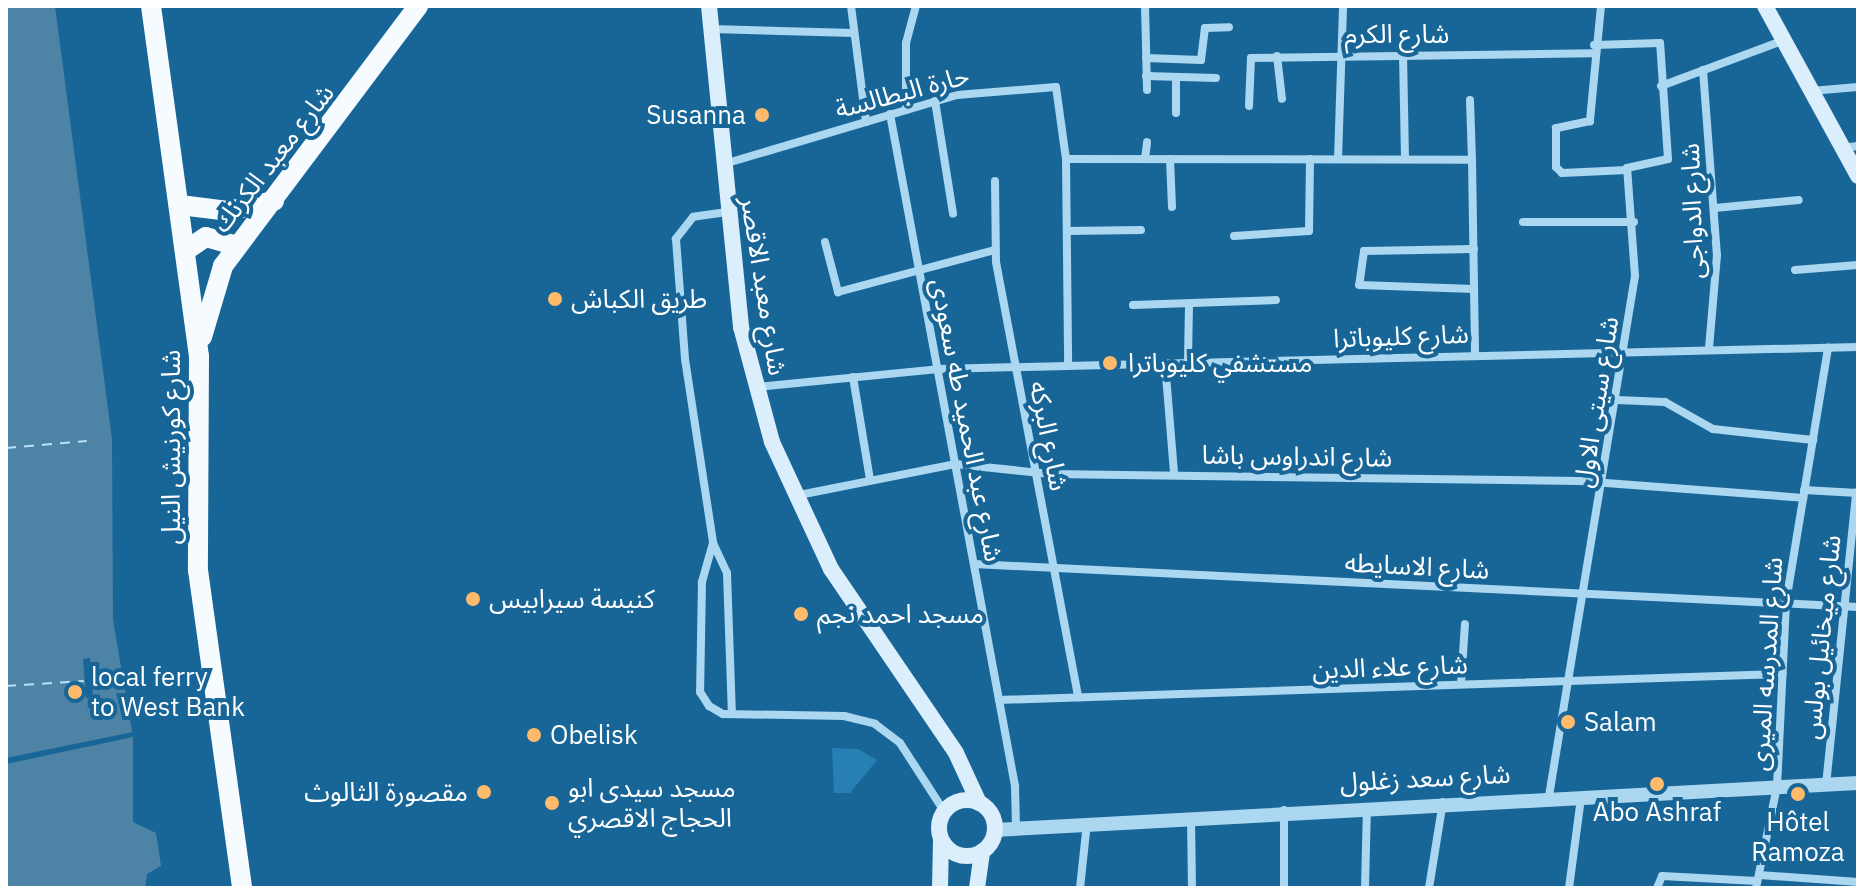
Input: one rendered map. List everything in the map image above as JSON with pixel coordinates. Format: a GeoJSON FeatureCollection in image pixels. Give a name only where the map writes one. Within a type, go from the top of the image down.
{"type":"FeatureCollection","features":[{"type":"Feature","properties":{"kind":"main road","name":"شارع كورنيش النيل"},"geometry":{"type":"LineString","coordinates":[[151,6],[199,356],[198,570],[242,888]]}},
{"type":"Feature","properties":{"kind":"main road","name":"شارع معبد الكرنك"},"geometry":{"type":"LineString","coordinates":[[199,356],[212,291],[237,246],[275,200],[418,6]]}},
{"type":"Feature","properties":{"kind":"main road","name":"شارع معبد الاقصر"},"geometry":{"type":"LineString","coordinates":[[709,6],[727,212],[755,387],[794,496],[831,569],[956,753],[979,803]]}},
{"type":"Feature","properties":{"kind":"main road"},"geometry":{"type":"LineString","coordinates":[[1765,6],[1779,42],[1858,176]]}},
{"type":"Feature","properties":{"kind":"main road"},"geometry":{"type":"LineString","coordinates":[[180,205],[228,211],[275,200]]}},
{"type":"Feature","properties":{"kind":"main road"},"geometry":{"type":"LineString","coordinates":[[185,251],[206,237],[237,246]]}},
{"type":"Feature","properties":{"kind":"main road"},"geometry":{"type":"LineString","coordinates":[[940,888],[944,811],[960,801],[979,803],[995,830],[982,851],[977,888]]}},
{"type":"Feature","properties":{"kind":"main road"},"geometry":{"type":"LineString","coordinates":[[941,841],[959,855],[982,851]]}},
{"type":"Feature","properties":{"kind":"street"},"geometry":{"type":"LineString","coordinates":[[851,6],[866,122]]}},
{"type":"Feature","properties":{"kind":"street"},"geometry":{"type":"LineString","coordinates":[[906,110],[905,52],[916,6]]}},
{"type":"Feature","properties":{"kind":"street"},"geometry":{"type":"LineString","coordinates":[[1145,6],[1147,90]]}},
{"type":"Feature","properties":{"kind":"street"},"geometry":{"type":"LineString","coordinates":[[1338,159],[1346,54],[1343,6]]}},
{"type":"Feature","properties":{"kind":"street"},"geometry":{"type":"LineString","coordinates":[[1601,6],[1593,49],[1590,121],[1556,128],[1557,170],[1627,170],[1667,162],[1661,86],[1779,42]]}},
{"type":"Feature","properties":{"kind":"street"},"geometry":{"type":"LineString","coordinates":[[1146,58],[1201,60],[1205,28],[1229,27]]}},
{"type":"Feature","properties":{"kind":"street"},"geometry":{"type":"LineString","coordinates":[[711,29],[854,33]]}},
{"type":"Feature","properties":{"kind":"street","name":"شارع الكرم"},"geometry":{"type":"LineString","coordinates":[[1249,106],[1250,59],[1277,56],[1661,45],[1661,86]]}},
{"type":"Feature","properties":{"kind":"street"},"geometry":{"type":"LineString","coordinates":[[1403,54],[1405,159]]}},
{"type":"Feature","properties":{"kind":"street"},"geometry":{"type":"LineString","coordinates":[[1277,56],[1282,99]]}},
{"type":"Feature","properties":{"kind":"street","name":"شارع الدواجى"},"geometry":{"type":"LineString","coordinates":[[1703,70],[1715,208],[1709,349]]}},
{"type":"Feature","properties":{"kind":"street"},"geometry":{"type":"LineString","coordinates":[[1146,76],[1216,78]]}},
{"type":"Feature","properties":{"kind":"street"},"geometry":{"type":"LineString","coordinates":[[1176,77],[1176,113]]}},
{"type":"Feature","properties":{"kind":"street","name":"حارة البطالسة"},"geometry":{"type":"LineString","coordinates":[[723,165],[935,101],[1056,87],[1066,159],[1068,365]]}},
{"type":"Feature","properties":{"kind":"street"},"geometry":{"type":"LineString","coordinates":[[1806,91],[1858,87]]}},
{"type":"Feature","properties":{"kind":"street"},"geometry":{"type":"LineString","coordinates":[[1470,100],[1475,354]]}},
{"type":"Feature","properties":{"kind":"street"},"geometry":{"type":"LineString","coordinates":[[935,101],[953,214]]}},
{"type":"Feature","properties":{"kind":"street","name":"شارع عبد الحميد طه سعودى"},"geometry":{"type":"LineString","coordinates":[[890,114],[999,700],[1016,828]]}},
{"type":"Feature","properties":{"kind":"street"},"geometry":{"type":"LineString","coordinates":[[1145,159],[1147,142]]}},
{"type":"Feature","properties":{"kind":"street"},"geometry":{"type":"LineString","coordinates":[[1840,148],[1858,146]]}},
{"type":"Feature","properties":{"kind":"street"},"geometry":{"type":"LineString","coordinates":[[1066,159],[1472,160]]}},
{"type":"Feature","properties":{"kind":"street"},"geometry":{"type":"LineString","coordinates":[[1170,159],[1172,207]]}},
{"type":"Feature","properties":{"kind":"street"},"geometry":{"type":"LineString","coordinates":[[1234,236],[1309,231],[1310,159]]}},
{"type":"Feature","properties":{"kind":"street","name":"شارع سيتى الاول"},"geometry":{"type":"LineString","coordinates":[[1549,796],[1574,681],[1625,351],[1634,222],[1627,170]]}},
{"type":"Feature","properties":{"kind":"street","name":"شارع البركه"},"geometry":{"type":"LineString","coordinates":[[995,181],[995,250],[1078,697]]}},
{"type":"Feature","properties":{"kind":"street"},"geometry":{"type":"LineString","coordinates":[[1715,208],[1799,200]]}},
{"type":"Feature","properties":{"kind":"street"},"geometry":{"type":"LineString","coordinates":[[727,212],[693,217],[676,239],[681,328],[713,543],[727,573],[732,714]]}},
{"type":"Feature","properties":{"kind":"street"},"geometry":{"type":"LineString","coordinates":[[1523,222],[1634,222]]}},
{"type":"Feature","properties":{"kind":"street"},"geometry":{"type":"LineString","coordinates":[[1067,231],[1141,230]]}},
{"type":"Feature","properties":{"kind":"street"},"geometry":{"type":"LineString","coordinates":[[825,242],[838,292],[919,267],[995,250]]}},
{"type":"Feature","properties":{"kind":"street"},"geometry":{"type":"LineString","coordinates":[[1474,249],[1364,251],[1359,271],[1363,290],[1474,289]]}},
{"type":"Feature","properties":{"kind":"street"},"geometry":{"type":"LineString","coordinates":[[1795,270],[1858,265]]}},
{"type":"Feature","properties":{"kind":"street"},"geometry":{"type":"LineString","coordinates":[[1133,305],[1189,307],[1276,300]]}},
{"type":"Feature","properties":{"kind":"street"},"geometry":{"type":"LineString","coordinates":[[1188,362],[1189,307]]}},
{"type":"Feature","properties":{"kind":"street","name":"شارع المدرسه الميرى"},"geometry":{"type":"LineString","coordinates":[[1758,881],[1777,787],[1786,602],[1828,347]]}},
{"type":"Feature","properties":{"kind":"street","name":"شارع كليوباترا"},"geometry":{"type":"LineString","coordinates":[[755,387],[938,369],[1858,347]]}},
{"type":"Feature","properties":{"kind":"street"},"geometry":{"type":"LineString","coordinates":[[1165,363],[1174,473]]}},
{"type":"Feature","properties":{"kind":"street"},"geometry":{"type":"LineString","coordinates":[[853,377],[870,480]]}},
{"type":"Feature","properties":{"kind":"street"},"geometry":{"type":"LineString","coordinates":[[1617,400],[1665,402],[1713,429],[1813,440]]}},
{"type":"Feature","properties":{"kind":"street","name":"شارع اندراوس باشا"},"geometry":{"type":"LineString","coordinates":[[794,496],[955,464],[1035,474],[1174,473],[1803,494],[1857,493]]}},
{"type":"Feature","properties":{"kind":"street","name":"شارع ميخائيل بولس"},"geometry":{"type":"LineString","coordinates":[[1826,785],[1842,606],[1857,493]]}},
{"type":"Feature","properties":{"kind":"street"},"geometry":{"type":"LineString","coordinates":[[713,543],[703,572],[700,692],[715,711],[844,716],[875,724],[900,743],[944,811]]}},
{"type":"Feature","properties":{"kind":"street","name":"شارع الاسايطه"},"geometry":{"type":"LineString","coordinates":[[974,564],[1858,607]]}},
{"type":"Feature","properties":{"kind":"street"},"geometry":{"type":"LineString","coordinates":[[1461,684],[1465,624]]}},
{"type":"Feature","properties":{"kind":"street","name":"شارع علاء الدين"},"geometry":{"type":"LineString","coordinates":[[999,700],[1783,674]]}},
{"type":"Feature","properties":{"kind":"street","name":"شارع سعد زغلول"},"geometry":{"type":"LineString","coordinates":[[995,830],[1284,809],[1858,783]]}},
{"type":"Feature","properties":{"kind":"street"},"geometry":{"type":"LineString","coordinates":[[1569,888],[1581,795]]}},
{"type":"Feature","properties":{"kind":"street"},"geometry":{"type":"LineString","coordinates":[[1429,888],[1443,801]]}},
{"type":"Feature","properties":{"kind":"street"},"geometry":{"type":"LineString","coordinates":[[1365,888],[1367,806]]}},
{"type":"Feature","properties":{"kind":"street"},"geometry":{"type":"LineString","coordinates":[[1284,809],[1284,888]]}},
{"type":"Feature","properties":{"kind":"street"},"geometry":{"type":"LineString","coordinates":[[1191,816],[1192,888]]}},
{"type":"Feature","properties":{"kind":"street"},"geometry":{"type":"LineString","coordinates":[[1080,888],[1087,823]]}},
{"type":"Feature","properties":{"kind":"street"},"geometry":{"type":"LineString","coordinates":[[1657,888],[1662,876],[1858,882]]}},
{"type":"Feature","properties":{"kind":"shaded area"},"geometry":{"type":"Polygon","coordinates":[[[6,6],[55,6],[112,439],[113,620],[133,737],[133,822],[156,833],[161,866],[147,874],[145,888],[6,888],[6,6]]]}},
{"type":"Feature","properties":{"kind":"shaded area"},"geometry":{"type":"Polygon","coordinates":[[[832,748],[858,749],[877,760],[850,793],[834,793],[832,748]]]}},
{"type":"Feature","properties":{"kind":"pier"},"geometry":{"type":"Polygon","coordinates":[[[90,658],[92,676],[123,672],[124,677],[92,683],[93,697],[86,698],[83,659],[90,658]]]}},
{"type":"Feature","properties":{"kind":"pier"},"geometry":{"type":"Polygon","coordinates":[[[133,732],[133,737],[6,764],[6,758],[133,732]]]}},
{"type":"Feature","properties":{"kind":"ferry route"},"geometry":{"type":"LineString","coordinates":[[6,448],[87,441]]}},
{"type":"Feature","properties":{"kind":"ferry route"},"geometry":{"type":"LineString","coordinates":[[6,686],[84,681]]}},
{"type":"Feature","properties":{"kind":"place","name":"Susanna"},"geometry":{"type":"Point","coordinates":[762,115]}},
{"type":"Feature","properties":{"kind":"place","name":"طريق الكباش"},"geometry":{"type":"Point","coordinates":[555,299]}},
{"type":"Feature","properties":{"kind":"place","name":"مستشفي كليوباترا"},"geometry":{"type":"Point","coordinates":[1110,363]}},
{"type":"Feature","properties":{"kind":"place","name":"كنيسة سيرابيس"},"geometry":{"type":"Point","coordinates":[473,599]}},
{"type":"Feature","properties":{"kind":"place","name":"مسجد احمد نجم"},"geometry":{"type":"Point","coordinates":[801,614]}},
{"type":"Feature","properties":{"kind":"place","name":"local ferry to West Bank"},"geometry":{"type":"Point","coordinates":[75,692]}},
{"type":"Feature","properties":{"kind":"place","name":"Salam"},"geometry":{"type":"Point","coordinates":[1568,722]}},
{"type":"Feature","properties":{"kind":"place","name":"Obelisk"},"geometry":{"type":"Point","coordinates":[534,735]}},
{"type":"Feature","properties":{"kind":"place","name":"Abo Ashraf"},"geometry":{"type":"Point","coordinates":[1657,784]}},
{"type":"Feature","properties":{"kind":"place","name":"مقصورة الثالوث"},"geometry":{"type":"Point","coordinates":[484,792]}},
{"type":"Feature","properties":{"kind":"place","name":"Hôtel Ramoza"},"geometry":{"type":"Point","coordinates":[1798,794]}},
{"type":"Feature","properties":{"kind":"place","name":"مسجد سيدى ابو الحجاج الاقصري"},"geometry":{"type":"Point","coordinates":[552,803]}}]}
